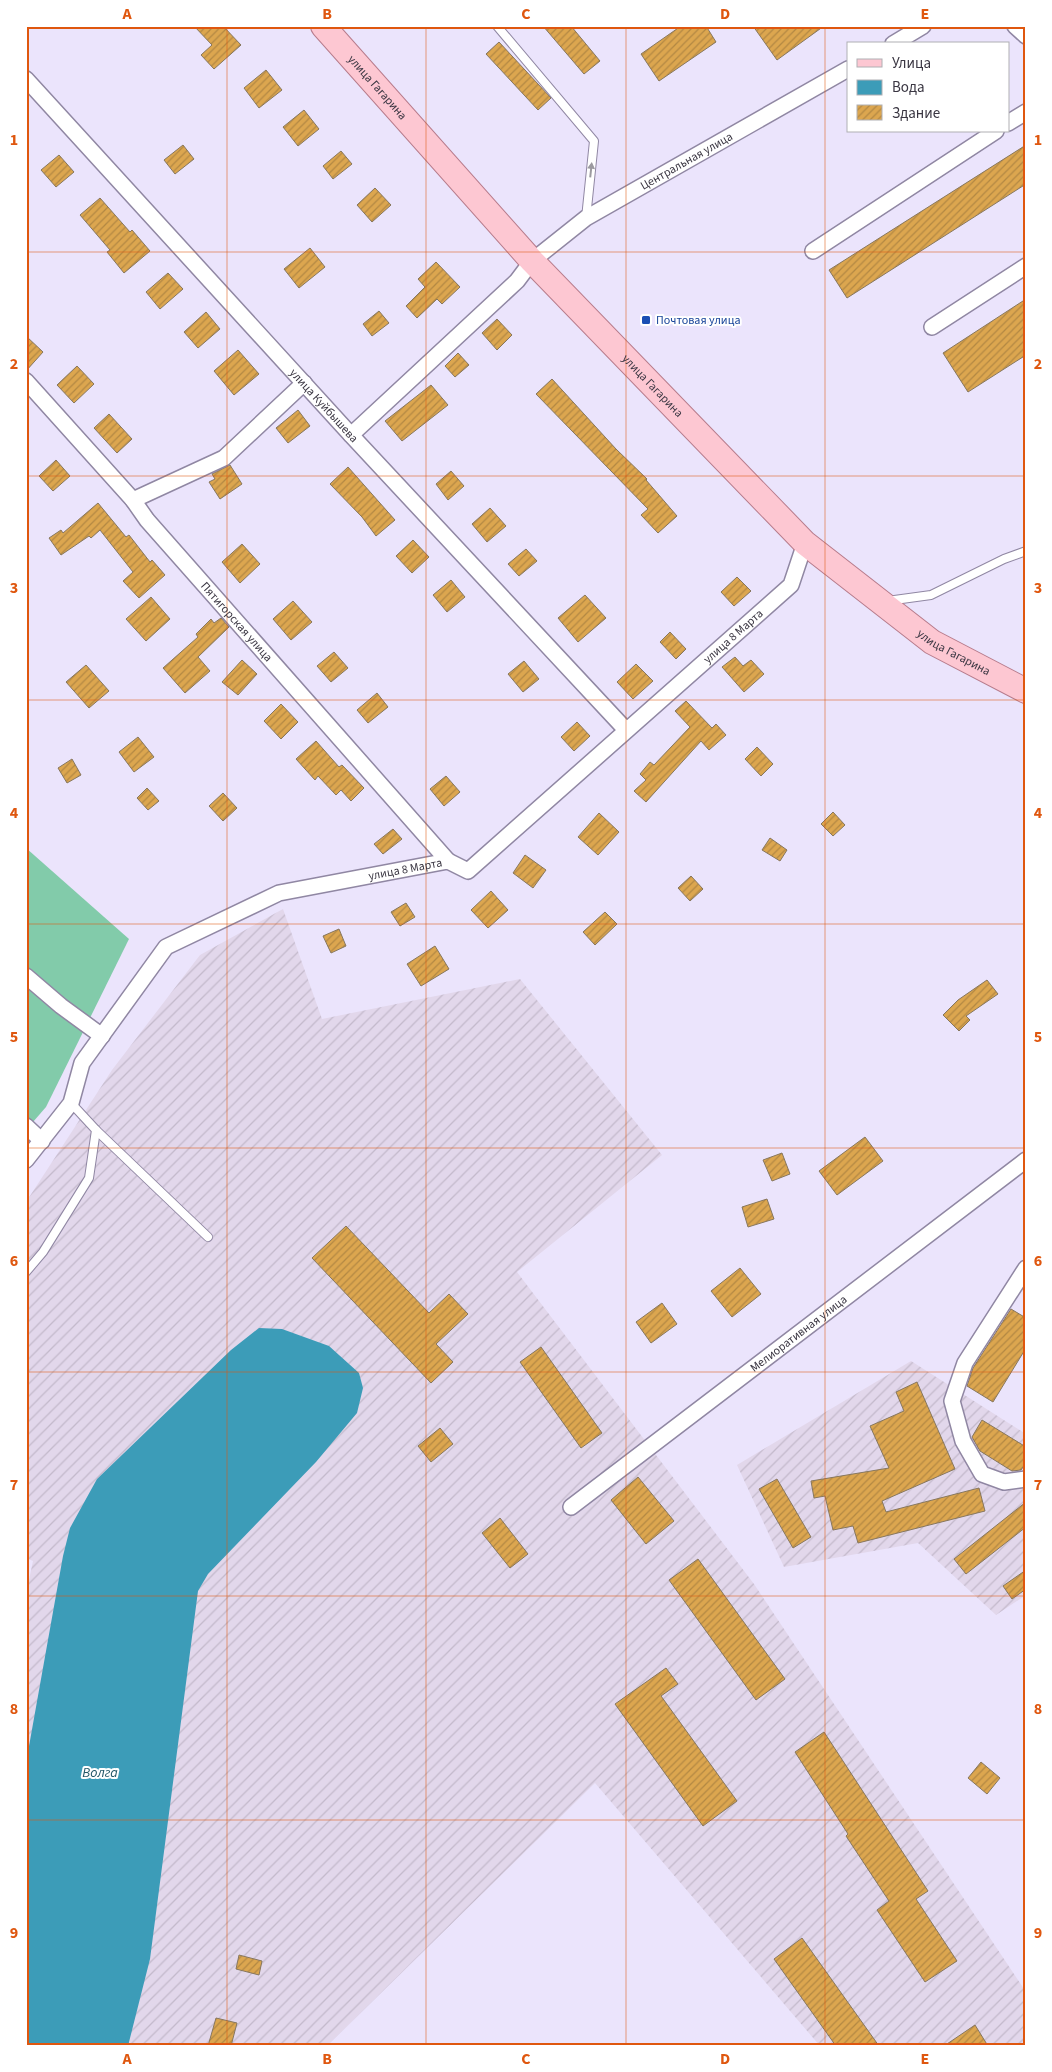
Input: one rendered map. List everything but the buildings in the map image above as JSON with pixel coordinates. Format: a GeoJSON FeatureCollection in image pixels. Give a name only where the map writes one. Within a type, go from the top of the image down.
{"type":"FeatureCollection","features":[{"type":"Feature","properties":{"kind":"main road","name":"улица Гагарина"},"geometry":{"type":"LineString","coordinates":[[323,26],[532,262],[805,543],[932,642],[1026,691]]}},
{"type":"Feature","properties":{"kind":"street"},"geometry":{"type":"LineString","coordinates":[[896,42],[923,26]]}},
{"type":"Feature","properties":{"kind":"street"},"geometry":{"type":"LineString","coordinates":[[1015,26],[1026,36]]}},
{"type":"Feature","properties":{"kind":"street","name":"Центральная улица"},"geometry":{"type":"LineString","coordinates":[[351,435],[517,281],[532,262],[586,218],[847,70]]}},
{"type":"Feature","properties":{"kind":"street","name":"улица Куйбышева"},"geometry":{"type":"LineString","coordinates":[[26,79],[351,435],[626,730]]}},
{"type":"Feature","properties":{"kind":"street"},"geometry":{"type":"LineString","coordinates":[[1010,122],[1026,112]]}},
{"type":"Feature","properties":{"kind":"street"},"geometry":{"type":"LineString","coordinates":[[813,251],[994,132]]}},
{"type":"Feature","properties":{"kind":"street"},"geometry":{"type":"LineString","coordinates":[[932,328],[1026,266]]}},
{"type":"Feature","properties":{"kind":"street","name":"Пятигорская улица"},"geometry":{"type":"LineString","coordinates":[[26,381],[133,500],[147,520],[448,861]]}},
{"type":"Feature","properties":{"kind":"street"},"geometry":{"type":"LineString","coordinates":[[133,500],[224,458],[304,383]]}},
{"type":"Feature","properties":{"kind":"street","name":"улица 8 Марта"},"geometry":{"type":"LineString","coordinates":[[26,1160],[71,1104],[82,1063],[166,947],[279,893],[448,861],[468,871],[791,585],[805,543]]}},
{"type":"Feature","properties":{"kind":"street"},"geometry":{"type":"LineString","coordinates":[[26,976],[60,1006],[102,1036]]}},
{"type":"Feature","properties":{"kind":"street"},"geometry":{"type":"LineString","coordinates":[[26,1126],[42,1141]]}},
{"type":"Feature","properties":{"kind":"street","name":"Мелиоративная улица"},"geometry":{"type":"LineString","coordinates":[[571,1507],[1026,1160]]}},
{"type":"Feature","properties":{"kind":"street"},"geometry":{"type":"LineString","coordinates":[[1026,1268],[965,1363],[952,1401],[963,1441],[982,1474],[1004,1482],[1026,1479]]}},
{"type":"Feature","properties":{"kind":"lane"},"geometry":{"type":"LineString","coordinates":[[497,26],[594,141],[586,218]]}},
{"type":"Feature","properties":{"kind":"lane"},"geometry":{"type":"LineString","coordinates":[[880,602],[931,595],[1004,559],[1026,551]]}},
{"type":"Feature","properties":{"kind":"lane"},"geometry":{"type":"LineString","coordinates":[[71,1104],[208,1237]]}},
{"type":"Feature","properties":{"kind":"lane"},"geometry":{"type":"LineString","coordinates":[[26,1272],[43,1252],[89,1178],[96,1130]]}},
{"type":"Feature","properties":{"kind":"shaded area"},"geometry":{"type":"Polygon","coordinates":[[[283,909],[322,1019],[520,979],[662,1155],[517,1272],[754,1584],[1026,1992],[1026,2046],[820,2046],[595,1783],[327,2046],[26,2046],[26,1594],[33,1561],[26,1558],[26,1202],[112,1070],[200,955],[283,909]]]}},
{"type":"Feature","properties":{"kind":"shaded area"},"geometry":{"type":"Polygon","coordinates":[[[911,1361],[1026,1434],[1026,1595],[996,1615],[918,1543],[784,1567],[737,1465],[911,1361]]]}},
{"type":"Feature","properties":{"kind":"green space"},"geometry":{"type":"Polygon","coordinates":[[[26,848],[129,939],[46,1107],[26,1130],[26,848]]]}},
{"type":"Feature","properties":{"kind":"water","name":"Волга"},"geometry":{"type":"Polygon","coordinates":[[[259,1328],[282,1329],[329,1346],[359,1373],[363,1388],[357,1413],[316,1462],[208,1574],[198,1591],[150,1959],[128,2046],[26,2046],[26,1763],[63,1556],[70,1528],[97,1479],[231,1350],[259,1328]]]}},
{"type":"Feature","properties":{"kind":"place","name":"Почтовая улица"},"geometry":{"type":"Point","coordinates":[646,320]}}]}
